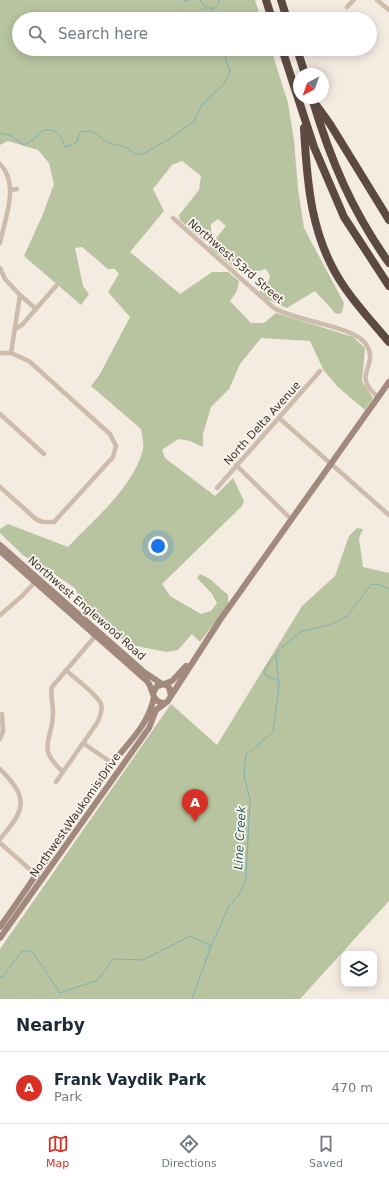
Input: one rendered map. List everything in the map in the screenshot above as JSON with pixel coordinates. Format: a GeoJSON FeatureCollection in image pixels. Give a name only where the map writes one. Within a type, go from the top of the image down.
{"type":"FeatureCollection","features":[{"type":"Feature","properties":{"kind":"highway"},"geometry":{"type":"LineString","coordinates":[[266,0],[270,12]]}},
{"type":"Feature","properties":{"kind":"highway"},"geometry":{"type":"LineString","coordinates":[[281,0],[285,12]]}},
{"type":"Feature","properties":{"kind":"highway"},"geometry":{"type":"LineString","coordinates":[[284,56],[314,147],[344,217],[389,286]]}},
{"type":"Feature","properties":{"kind":"highway"},"geometry":{"type":"LineString","coordinates":[[299,56],[303,68]]}},
{"type":"Feature","properties":{"kind":"highway"},"geometry":{"type":"LineString","coordinates":[[314,104],[324,136],[348,196],[375,244],[389,264]]}},
{"type":"Feature","properties":{"kind":"highway"},"geometry":{"type":"LineString","coordinates":[[316,104],[330,124],[389,220]]}},
{"type":"Feature","properties":{"kind":"highway"},"geometry":{"type":"LineString","coordinates":[[304,119],[306,165],[311,208],[315,226],[325,251],[344,287],[389,342]]}},
{"type":"Feature","properties":{"kind":"main road"},"geometry":{"type":"LineString","coordinates":[[194,658],[172,681],[156,687],[153,695],[158,702],[164,702],[170,699],[194,658],[389,382]]}},
{"type":"Feature","properties":{"kind":"main road","name":"Northwest Englewood Road"},"geometry":{"type":"LineString","coordinates":[[0,545],[36,580]]}},
{"type":"Feature","properties":{"kind":"main road","name":"Northwest Englewood Road"},"geometry":{"type":"LineString","coordinates":[[0,551],[36,580],[147,681],[153,695]]}},
{"type":"Feature","properties":{"kind":"main road","name":"Northwest Englewood Road"},"geometry":{"type":"LineString","coordinates":[[97,634],[144,672],[163,684]]}},
{"type":"Feature","properties":{"kind":"main road"},"geometry":{"type":"LineString","coordinates":[[163,684],[169,687],[171,696]]}},
{"type":"Feature","properties":{"kind":"main road","name":"Northwest Waukomis Drive"},"geometry":{"type":"LineString","coordinates":[[0,938],[112,763],[140,730],[148,714],[153,695]]}},
{"type":"Feature","properties":{"kind":"main road","name":"Northwest Waukomis Drive"},"geometry":{"type":"LineString","coordinates":[[0,927],[39,878],[149,728],[156,710],[164,702]]}},
{"type":"Feature","properties":{"kind":"street"},"geometry":{"type":"LineString","coordinates":[[347,7],[354,0]]}},
{"type":"Feature","properties":{"kind":"street"},"geometry":{"type":"LineString","coordinates":[[377,0],[389,10]]}},
{"type":"Feature","properties":{"kind":"street"},"geometry":{"type":"LineString","coordinates":[[0,164],[10,181],[10,196],[0,243]]}},
{"type":"Feature","properties":{"kind":"street"},"geometry":{"type":"LineString","coordinates":[[10,190],[17,189]]}},
{"type":"Feature","properties":{"kind":"street","name":"Northwest 53rd Street"},"geometry":{"type":"LineString","coordinates":[[173,218],[274,308],[285,314],[352,334],[363,340],[368,348],[370,357],[365,375],[366,383],[368,388],[378,397]]}},
{"type":"Feature","properties":{"kind":"street"},"geometry":{"type":"LineString","coordinates":[[0,268],[5,279],[36,309]]}},
{"type":"Feature","properties":{"kind":"street"},"geometry":{"type":"LineString","coordinates":[[15,329],[22,325],[56,286]]}},
{"type":"Feature","properties":{"kind":"street"},"geometry":{"type":"LineString","coordinates":[[11,353],[20,295]]}},
{"type":"Feature","properties":{"kind":"street"},"geometry":{"type":"LineString","coordinates":[[0,353],[11,353],[29,361],[110,434],[116,446],[113,457],[57,519],[48,523],[37,520],[0,487]]}},
{"type":"Feature","properties":{"kind":"street","name":"North Delta Avenue"},"geometry":{"type":"LineString","coordinates":[[217,488],[320,371]]}},
{"type":"Feature","properties":{"kind":"street"},"geometry":{"type":"LineString","coordinates":[[0,414],[44,454]]}},
{"type":"Feature","properties":{"kind":"street"},"geometry":{"type":"LineString","coordinates":[[278,418],[389,515]]}},
{"type":"Feature","properties":{"kind":"street"},"geometry":{"type":"LineString","coordinates":[[236,465],[292,519]]}},
{"type":"Feature","properties":{"kind":"street"},"geometry":{"type":"LineString","coordinates":[[0,615],[13,606],[36,580]]}},
{"type":"Feature","properties":{"kind":"street"},"geometry":{"type":"LineString","coordinates":[[63,772],[52,761],[46,748],[52,724],[52,687],[97,634]]}},
{"type":"Feature","properties":{"kind":"street"},"geometry":{"type":"LineString","coordinates":[[56,782],[101,715],[101,704],[96,697],[66,670]]}},
{"type":"Feature","properties":{"kind":"street"},"geometry":{"type":"LineString","coordinates":[[0,739],[3,731],[2,714]]}},
{"type":"Feature","properties":{"kind":"street"},"geometry":{"type":"LineString","coordinates":[[83,743],[112,763]]}},
{"type":"Feature","properties":{"kind":"street"},"geometry":{"type":"LineString","coordinates":[[0,769],[17,787],[21,803],[15,822],[0,838]]}},
{"type":"Feature","properties":{"kind":"street"},"geometry":{"type":"LineString","coordinates":[[0,843],[39,878]]}},
{"type":"Feature","properties":{"kind":"green space"},"geometry":{"type":"Polygon","coordinates":[[[0,0],[255,0],[259,12],[12,12],[12,56],[273,56],[288,103],[304,228],[344,303],[342,313],[336,314],[315,291],[287,308],[267,299],[259,292],[268,283],[270,276],[266,269],[246,274],[237,270],[209,247],[226,226],[218,219],[211,224],[211,233],[205,242],[180,220],[179,215],[199,190],[201,176],[182,161],[172,165],[153,189],[164,211],[130,252],[180,294],[212,272],[228,272],[239,281],[237,291],[230,301],[251,323],[264,323],[276,313],[353,337],[365,348],[362,381],[373,398],[365,410],[338,387],[324,371],[310,341],[261,338],[240,364],[229,389],[211,407],[203,434],[203,447],[190,441],[178,439],[162,450],[165,458],[215,496],[233,478],[244,501],[242,506],[162,584],[170,596],[201,614],[211,611],[217,603],[212,594],[197,578],[200,574],[210,579],[228,595],[228,605],[200,642],[192,634],[178,650],[167,652],[136,646],[107,631],[87,614],[75,588],[47,569],[24,556],[0,533],[0,529],[8,524],[68,547],[111,503],[130,478],[138,464],[143,450],[143,445],[141,429],[91,386],[100,374],[130,317],[108,292],[119,274],[115,269],[108,269],[82,247],[75,248],[83,286],[89,294],[81,305],[24,256],[43,214],[54,184],[49,163],[38,150],[8,141],[0,145],[0,0]]]}},
{"type":"Feature","properties":{"kind":"green space"},"geometry":{"type":"Polygon","coordinates":[[[357,528],[363,529],[359,538],[363,567],[389,573],[389,901],[344,951],[341,951],[341,954],[300,999],[0,999],[0,949],[171,704],[217,745],[302,606],[335,576],[349,536],[357,528]]]}},
{"type":"Feature","properties":{"kind":"waterway"},"geometry":{"type":"LineString","coordinates":[[184,1],[188,0]]}},
{"type":"Feature","properties":{"kind":"waterway"},"geometry":{"type":"LineString","coordinates":[[200,0],[206,8],[212,8]]}},
{"type":"Feature","properties":{"kind":"waterway"},"geometry":{"type":"LineString","coordinates":[[210,12],[219,3],[218,0]]}},
{"type":"Feature","properties":{"kind":"waterway"},"geometry":{"type":"LineString","coordinates":[[0,133],[10,135],[24,145],[35,138],[43,130],[52,130],[58,133],[65,147],[76,143],[80,132],[92,131],[109,143],[126,147],[135,154],[143,154],[171,138],[194,121],[202,105],[224,84],[230,71],[225,56]]}},
{"type":"Feature","properties":{"kind":"waterway","name":"Line Creek"},"geometry":{"type":"LineString","coordinates":[[192,999],[211,946],[229,906],[239,895],[246,879],[250,799],[244,776],[246,755],[273,732],[279,687],[276,655],[279,650],[302,631],[330,625],[347,616],[372,584],[380,585],[389,589]]}},
{"type":"Feature","properties":{"kind":"waterway","name":"Line Creek"},"geometry":{"type":"LineString","coordinates":[[276,656],[268,664],[264,672],[265,675],[277,680]]}},
{"type":"Feature","properties":{"kind":"waterway"},"geometry":{"type":"LineString","coordinates":[[0,977],[3,976],[22,951],[32,951],[60,993],[98,980],[113,959],[143,960],[190,936],[211,946]]}},
{"type":"Feature","properties":{"kind":"place","name":"Frank Vaydik Park"},"geometry":{"type":"Point","coordinates":[195,822]}}]}
